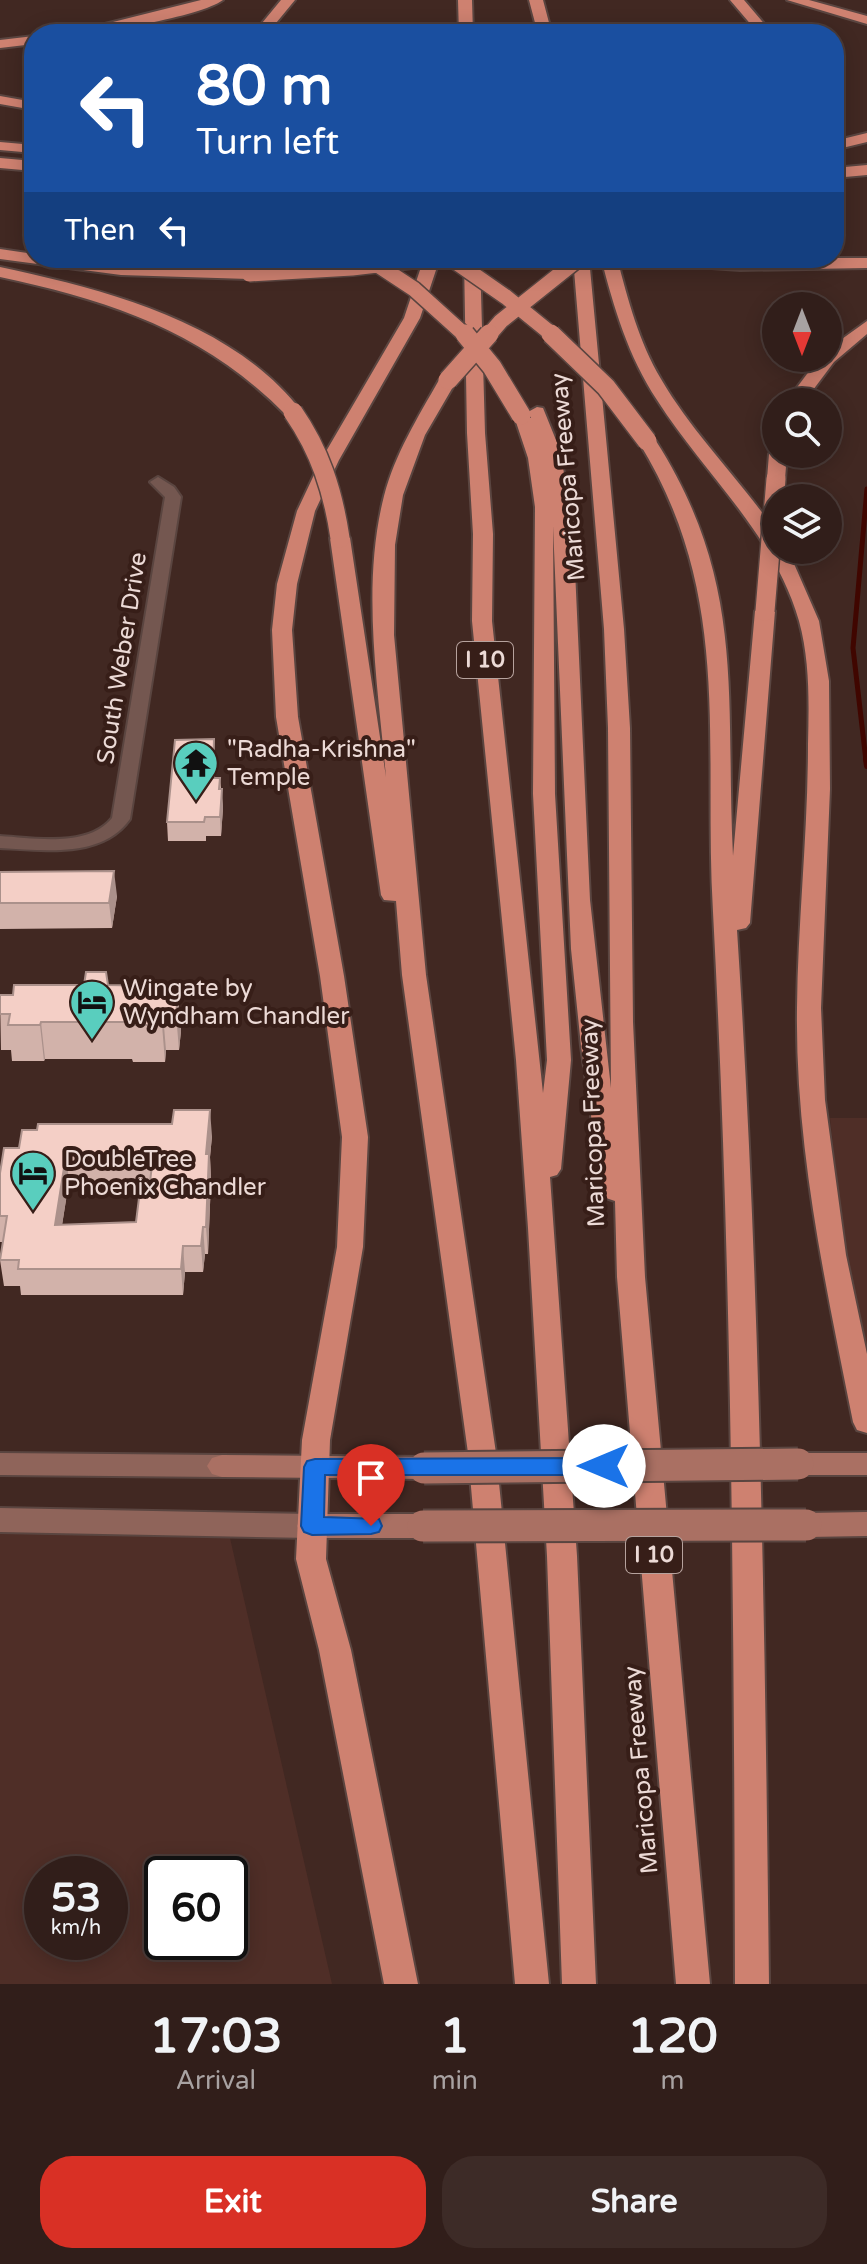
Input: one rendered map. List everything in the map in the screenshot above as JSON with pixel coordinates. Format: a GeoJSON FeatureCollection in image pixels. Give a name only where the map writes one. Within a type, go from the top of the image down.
{"type":"FeatureCollection","features":[{"type":"Feature","properties":{"kind":"highway"},"geometry":{"type":"LineString","coordinates":[[123,24],[216,0]]}},
{"type":"Feature","properties":{"kind":"highway"},"geometry":{"type":"LineString","coordinates":[[268,24],[288,0]]}},
{"type":"Feature","properties":{"kind":"highway"},"geometry":{"type":"LineString","coordinates":[[465,0],[466,24]]}},
{"type":"Feature","properties":{"kind":"highway"},"geometry":{"type":"LineString","coordinates":[[536,0],[542,24]]}},
{"type":"Feature","properties":{"kind":"highway"},"geometry":{"type":"LineString","coordinates":[[737,0],[757,24]]}},
{"type":"Feature","properties":{"kind":"highway"},"geometry":{"type":"LineString","coordinates":[[794,0],[867,20]]}},
{"type":"Feature","properties":{"kind":"highway"},"geometry":{"type":"LineString","coordinates":[[0,44],[24,41]]}},
{"type":"Feature","properties":{"kind":"highway"},"geometry":{"type":"LineString","coordinates":[[0,100],[24,104]]}},
{"type":"Feature","properties":{"kind":"highway"},"geometry":{"type":"LineString","coordinates":[[844,143],[867,137]]}},
{"type":"Feature","properties":{"kind":"highway"},"geometry":{"type":"LineString","coordinates":[[0,146],[24,148]]}},
{"type":"Feature","properties":{"kind":"highway"},"geometry":{"type":"LineString","coordinates":[[844,155],[867,154]]}},
{"type":"Feature","properties":{"kind":"highway"},"geometry":{"type":"LineString","coordinates":[[0,160],[24,160]]}},
{"type":"Feature","properties":{"kind":"highway"},"geometry":{"type":"LineString","coordinates":[[0,160],[24,164]]}},
{"type":"Feature","properties":{"kind":"highway"},"geometry":{"type":"LineString","coordinates":[[844,172],[867,170]]}},
{"type":"Feature","properties":{"kind":"highway"},"geometry":{"type":"LineString","coordinates":[[0,176],[24,177]]}},
{"type":"Feature","properties":{"kind":"highway"},"geometry":{"type":"LineString","coordinates":[[0,254],[24,257]]}},
{"type":"Feature","properties":{"kind":"highway"},"geometry":{"type":"LineString","coordinates":[[844,264],[867,263]]}},
{"type":"Feature","properties":{"kind":"highway"},"geometry":{"type":"LineString","coordinates":[[106,268],[249,274],[350,268]]}},
{"type":"Feature","properties":{"kind":"highway"},"geometry":{"type":"LineString","coordinates":[[382,268],[412,288],[467,336],[499,375],[521,415],[537,458],[544,507],[544,794],[559,1060],[541,1228]]}},
{"type":"Feature","properties":{"kind":"highway"},"geometry":{"type":"LineString","coordinates":[[401,268],[430,287],[477,327],[516,375],[553,451],[561,494],[573,688],[577,864],[595,1081],[631,1277]]}},
{"type":"Feature","properties":{"kind":"highway"},"geometry":{"type":"LineString","coordinates":[[401,1984],[335,1650],[311,1559],[316,1440],[350,1247],[355,1137],[332,976],[286,706],[282,659],[284,606],[295,544],[306,511],[330,460],[412,318],[431,268]]}},
{"type":"Feature","properties":{"kind":"highway"},"geometry":{"type":"LineString","coordinates":[[465,268],[517,304],[570,350],[610,392],[647,441],[675,490],[692,530],[712,602],[718,676],[722,870],[731,981],[749,1615],[752,1984]]}},
{"type":"Feature","properties":{"kind":"highway","name":"I 10"},"geometry":{"type":"LineString","coordinates":[[472,268],[476,433],[483,534],[482,621],[528,1060],[541,1228],[562,1556],[579,1984]]}},
{"type":"Feature","properties":{"kind":"highway"},"geometry":{"type":"LineString","coordinates":[[532,1984],[482,1453],[414,975],[388,692],[384,559],[391,508],[404,463],[424,420],[448,380],[513,310],[567,268]]}},
{"type":"Feature","properties":{"kind":"highway","name":"Maricopa Freeway"},"geometry":{"type":"LineString","coordinates":[[581,268],[614,629],[619,728],[621,1022],[631,1277],[693,1984]]}},
{"type":"Feature","properties":{"kind":"highway"},"geometry":{"type":"LineString","coordinates":[[612,268],[631,335],[652,380],[677,418],[762,528]]}},
{"type":"Feature","properties":{"kind":"highway"},"geometry":{"type":"LineString","coordinates":[[0,272],[101,297],[179,328],[250,371],[293,412],[317,448],[327,473],[340,538],[391,893],[414,975]]}},
{"type":"Feature","properties":{"kind":"highway"},"geometry":{"type":"LineString","coordinates":[[842,347],[867,326]]}},
{"type":"Feature","properties":{"kind":"highway"},"geometry":{"type":"LineString","coordinates":[[731,981],[777,468]]}},
{"type":"Feature","properties":{"kind":"highway"},"geometry":{"type":"LineString","coordinates":[[784,564],[809,621],[819,681],[819,789],[809,1008],[812,1100],[829,1228],[867,1422]]}},
{"type":"Feature","properties":{"kind":"main road"},"geometry":{"type":"LineString","coordinates":[[0,1464],[424,1468],[867,1464]]}},
{"type":"Feature","properties":{"kind":"main road"},"geometry":{"type":"LineString","coordinates":[[0,1520],[312,1526],[867,1524]]}},
{"type":"Feature","properties":{"kind":"street","name":"South Weber Drive"},"geometry":{"type":"LineString","coordinates":[[0,842],[80,843],[100,837],[117,827],[121,819],[173,497],[158,482]]}},
{"type":"Feature","properties":{"kind":"shaded area"},"geometry":{"type":"Polygon","coordinates":[[[830,1118],[867,1118],[867,1353],[845,1249],[830,1118]]]}},
{"type":"Feature","properties":{"kind":"shaded area"},"geometry":{"type":"Polygon","coordinates":[[[0,1520],[227,1525],[332,1984],[0,1984],[0,1520]]]}},
{"type":"Feature","properties":{"kind":"building","name":"\"Radha-Krishna\" Temple"},"geometry":{"type":"Polygon","coordinates":[[[214,739],[213,778],[220,778],[219,789],[222,789],[220,817],[205,817],[204,822],[167,822],[175,740],[214,739]]]}},
{"type":"Feature","properties":{"kind":"building"},"geometry":{"type":"Polygon","coordinates":[[[114,871],[109,903],[0,903],[0,872],[114,871]]]}},
{"type":"Feature","properties":{"kind":"building"},"geometry":{"type":"Polygon","coordinates":[[[86,972],[106,972],[108,985],[165,986],[164,995],[178,995],[176,1014],[163,1014],[162,1025],[41,1022],[40,1025],[8,1025],[10,1014],[0,1014],[0,995],[13,995],[14,985],[84,985],[86,972]]]}},
{"type":"Feature","properties":{"kind":"building"},"geometry":{"type":"Polygon","coordinates":[[[174,1110],[210,1110],[206,1154],[209,1154],[206,1227],[203,1227],[201,1246],[183,1246],[181,1269],[18,1269],[19,1260],[0,1260],[7,1216],[0,1216],[0,1173],[4,1148],[19,1148],[22,1130],[37,1130],[38,1124],[172,1124],[174,1110]],[[66,1155],[55,1225],[136,1222],[140,1190],[149,1190],[153,1157],[66,1155]]]}},
{"type":"Feature","properties":{"kind":"waterway"},"geometry":{"type":"LineString","coordinates":[[866,761],[853,648],[867,489]]}},
{"type":"Feature","properties":{"kind":"waterway"},"geometry":{"type":"LineString","coordinates":[[866,759],[867,766]]}},
{"type":"Feature","properties":{"kind":"place","name":"\"Radha-Krishna\" Temple"},"geometry":{"type":"Point","coordinates":[196,802]}},
{"type":"Feature","properties":{"kind":"place","name":"Wingate by Wyndham Chandler"},"geometry":{"type":"Point","coordinates":[92,1041]}},
{"type":"Feature","properties":{"kind":"place","name":"DoubleTree Phoenix Chandler"},"geometry":{"type":"Point","coordinates":[33,1212]}},
{"type":"Feature","properties":{"kind":"route"},"geometry":{"type":"LineString","coordinates":[[371,1526],[312,1526],[315,1467],[604,1466]]}}]}
